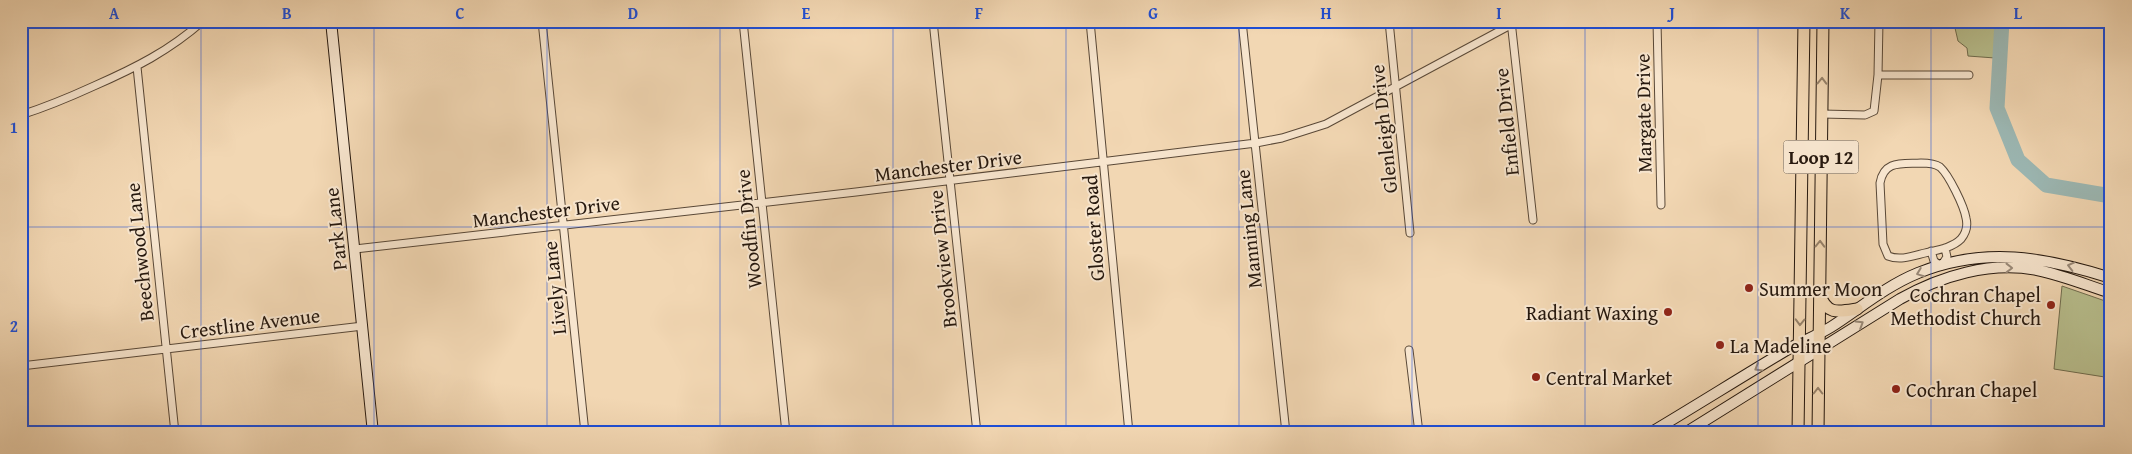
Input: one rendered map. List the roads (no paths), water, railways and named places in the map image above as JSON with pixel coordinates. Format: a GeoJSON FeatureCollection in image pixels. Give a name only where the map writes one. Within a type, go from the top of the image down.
{"type":"FeatureCollection","features":[{"type":"Feature","properties":{"kind":"main road","name":"Park Lane"},"geometry":{"type":"LineString","coordinates":[[331,21],[373,433]]}},
{"type":"Feature","properties":{"kind":"main road","name":"Loop 12"},"geometry":{"type":"LineString","coordinates":[[1798,433],[1804,21]]}},
{"type":"Feature","properties":{"kind":"main road","name":"Loop 12"},"geometry":{"type":"LineString","coordinates":[[1818,433],[1823,21]]}},
{"type":"Feature","properties":{"kind":"main road"},"geometry":{"type":"LineString","coordinates":[[1650,433],[1830,327],[1917,273],[1941,266],[2007,257],[2030,258],[2080,268],[2111,278]]}},
{"type":"Feature","properties":{"kind":"main road"},"geometry":{"type":"LineString","coordinates":[[1941,266],[1945,279]]}},
{"type":"Feature","properties":{"kind":"main road"},"geometry":{"type":"LineString","coordinates":[[1678,416],[1686,432],[1916,290],[1945,279],[1978,270],[2024,268],[2111,293]]}},
{"type":"Feature","properties":{"kind":"main road"},"geometry":{"type":"LineString","coordinates":[[1819,293],[1825,306],[1832,310],[1840,312],[1857,309]]}},
{"type":"Feature","properties":{"kind":"street"},"geometry":{"type":"LineString","coordinates":[[21,115],[48,107],[137,67],[162,54],[203,21]]}},
{"type":"Feature","properties":{"kind":"street","name":"Lively Lane"},"geometry":{"type":"LineString","coordinates":[[542,21],[585,433]]}},
{"type":"Feature","properties":{"kind":"street","name":"Woodfin Drive"},"geometry":{"type":"LineString","coordinates":[[743,21],[786,433]]}},
{"type":"Feature","properties":{"kind":"street","name":"Brookview Drive"},"geometry":{"type":"LineString","coordinates":[[933,21],[978,433]]}},
{"type":"Feature","properties":{"kind":"street","name":"Gloster Road"},"geometry":{"type":"LineString","coordinates":[[1090,21],[1104,162],[1112,273],[1129,433]]}},
{"type":"Feature","properties":{"kind":"street","name":"Manning Lane"},"geometry":{"type":"LineString","coordinates":[[1242,21],[1286,433]]}},
{"type":"Feature","properties":{"kind":"street","name":"Glenleigh Drive"},"geometry":{"type":"LineString","coordinates":[[1389,21],[1410,233]]}},
{"type":"Feature","properties":{"kind":"street","name":"Manchester Drive"},"geometry":{"type":"LineString","coordinates":[[355,249],[1104,162],[1282,138],[1326,124],[1396,88],[1511,23],[1518,21]]}},
{"type":"Feature","properties":{"kind":"street","name":"Margate Drive"},"geometry":{"type":"LineString","coordinates":[[1657,21],[1661,205]]}},
{"type":"Feature","properties":{"kind":"street"},"geometry":{"type":"LineString","coordinates":[[1822,114],[1865,115],[1874,111],[1878,75],[1879,21]]}},
{"type":"Feature","properties":{"kind":"street","name":"Enfield Drive"},"geometry":{"type":"LineString","coordinates":[[1511,23],[1533,220]]}},
{"type":"Feature","properties":{"kind":"street","name":"Beechwood Lane"},"geometry":{"type":"LineString","coordinates":[[137,67],[175,433]]}},
{"type":"Feature","properties":{"kind":"street"},"geometry":{"type":"LineString","coordinates":[[1878,75],[1969,75]]}},
{"type":"Feature","properties":{"kind":"street"},"geometry":{"type":"LineString","coordinates":[[1914,163],[1933,164],[1945,173],[1966,217],[1967,229],[1960,240],[1945,248],[1931,251],[1894,258],[1888,256],[1885,251],[1880,183],[1882,173],[1890,166],[1914,163]]}},
{"type":"Feature","properties":{"kind":"street"},"geometry":{"type":"LineString","coordinates":[[1931,251],[1934,261],[1941,266],[1947,257],[1945,248]]}},
{"type":"Feature","properties":{"kind":"street","name":"Crestline Avenue"},"geometry":{"type":"LineString","coordinates":[[21,366],[363,326]]}},
{"type":"Feature","properties":{"kind":"street"},"geometry":{"type":"LineString","coordinates":[[1410,350],[1419,433]]}},
{"type":"Feature","properties":{"kind":"waterway"},"geometry":{"type":"LineString","coordinates":[[2002,21],[1997,108],[2018,160],[2046,185],[2111,196]]}},
{"type":"Feature","properties":{"kind":"place","name":"Summer Moon"},"geometry":{"type":"Point","coordinates":[1749,288]}},
{"type":"Feature","properties":{"kind":"place","name":"Cochran Chapel Methodist Church"},"geometry":{"type":"Point","coordinates":[2051,305]}},
{"type":"Feature","properties":{"kind":"place","name":"Radiant Waxing"},"geometry":{"type":"Point","coordinates":[1668,312]}},
{"type":"Feature","properties":{"kind":"place","name":"La Madeline"},"geometry":{"type":"Point","coordinates":[1720,345]}},
{"type":"Feature","properties":{"kind":"place","name":"Central Market"},"geometry":{"type":"Point","coordinates":[1536,377]}},
{"type":"Feature","properties":{"kind":"place","name":"Cochran Chapel"},"geometry":{"type":"Point","coordinates":[1896,389]}}]}
